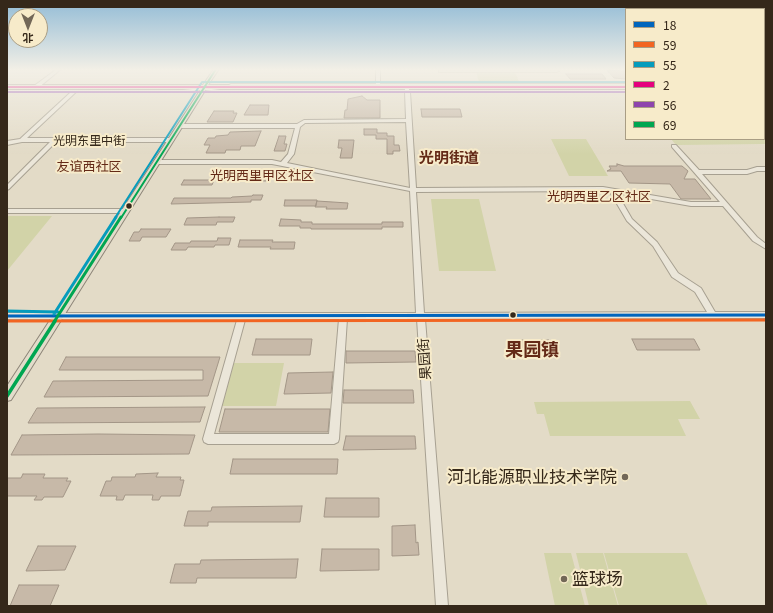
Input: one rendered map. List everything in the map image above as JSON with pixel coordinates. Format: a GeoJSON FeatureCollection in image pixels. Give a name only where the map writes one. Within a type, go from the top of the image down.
{"type":"FeatureCollection","features":[{"type":"Feature","properties":{"kind":"main road"},"geometry":{"type":"LineString","coordinates":[[7,396],[198,98]]}},
{"type":"Feature","properties":{"kind":"street"},"geometry":{"type":"LineString","coordinates":[[22,140],[68,98]]}},
{"type":"Feature","properties":{"kind":"street","name":"果园街"},"geometry":{"type":"LineString","coordinates":[[408,98],[414,190],[420,316],[442,606]]}},
{"type":"Feature","properties":{"kind":"street"},"geometry":{"type":"LineString","coordinates":[[180,126],[298,126],[308,121],[409,120]]}},
{"type":"Feature","properties":{"kind":"street"},"geometry":{"type":"LineString","coordinates":[[283,164],[291,154],[298,126]]}},
{"type":"Feature","properties":{"kind":"street","name":"光明东里中街"},"geometry":{"type":"LineString","coordinates":[[7,143],[22,140],[171,140]]}},
{"type":"Feature","properties":{"kind":"street"},"geometry":{"type":"LineString","coordinates":[[7,188],[55,140]]}},
{"type":"Feature","properties":{"kind":"street"},"geometry":{"type":"LineString","coordinates":[[671,143],[755,239],[766,247]]}},
{"type":"Feature","properties":{"kind":"street"},"geometry":{"type":"LineString","coordinates":[[157,162],[272,162],[414,190],[612,190],[691,204],[725,204]]}},
{"type":"Feature","properties":{"kind":"street"},"geometry":{"type":"LineString","coordinates":[[697,172],[747,172],[757,169],[766,169]]}},
{"type":"Feature","properties":{"kind":"street"},"geometry":{"type":"LineString","coordinates":[[612,190],[629,220],[655,244],[675,275],[698,290],[713,315]]}},
{"type":"Feature","properties":{"kind":"street"},"geometry":{"type":"LineString","coordinates":[[7,211],[125,212]]}},
{"type":"Feature","properties":{"kind":"street"},"geometry":{"type":"LineString","coordinates":[[7,316],[242,317],[766,315]]}},
{"type":"Feature","properties":{"kind":"street"},"geometry":{"type":"LineString","coordinates":[[242,317],[208,439],[334,439],[343,316]]}},
{"type":"Feature","properties":{"kind":"green space"},"geometry":{"type":"Polygon","coordinates":[[[766,119],[766,144],[676,145],[672,140],[765,140],[766,119]]]}},
{"type":"Feature","properties":{"kind":"green space"},"geometry":{"type":"Polygon","coordinates":[[[551,139],[586,139],[608,176],[569,176],[551,139]]]}},
{"type":"Feature","properties":{"kind":"green space"},"geometry":{"type":"Polygon","coordinates":[[[431,199],[479,199],[496,271],[439,271],[431,199]]]}},
{"type":"Feature","properties":{"kind":"green space"},"geometry":{"type":"Polygon","coordinates":[[[7,216],[52,216],[7,271],[7,216]]]}},
{"type":"Feature","properties":{"kind":"green space"},"geometry":{"type":"Polygon","coordinates":[[[232,363],[284,363],[276,406],[220,406],[232,363]]]}},
{"type":"Feature","properties":{"kind":"green space"},"geometry":{"type":"Polygon","coordinates":[[[690,401],[700,419],[678,419],[686,436],[550,436],[544,414],[537,414],[534,402],[690,401]]]}},
{"type":"Feature","properties":{"kind":"green space","name":"篮球场"},"geometry":{"type":"Polygon","coordinates":[[[544,553],[571,553],[585,606],[555,606],[544,553]]]}},
{"type":"Feature","properties":{"kind":"green space","name":"篮球场"},"geometry":{"type":"Polygon","coordinates":[[[576,553],[603,553],[618,606],[589,606],[576,553]]]}},
{"type":"Feature","properties":{"kind":"green space"},"geometry":{"type":"Polygon","coordinates":[[[604,553],[687,553],[708,606],[619,606],[604,553]]]}},
{"type":"Feature","properties":{"kind":"building"},"geometry":{"type":"Polygon","coordinates":[[[364,98],[367,100],[380,100],[380,118],[344,118],[345,110],[347,110],[348,99],[364,98]]]}},
{"type":"Feature","properties":{"kind":"building"},"geometry":{"type":"Polygon","coordinates":[[[250,105],[269,105],[268,115],[244,115],[250,105]]]}},
{"type":"Feature","properties":{"kind":"building"},"geometry":{"type":"Polygon","coordinates":[[[421,109],[460,109],[462,117],[422,117],[421,109]]]}},
{"type":"Feature","properties":{"kind":"building"},"geometry":{"type":"Polygon","coordinates":[[[214,111],[234,111],[233,113],[237,113],[233,122],[207,122],[214,111]]]}},
{"type":"Feature","properties":{"kind":"building"},"geometry":{"type":"Polygon","coordinates":[[[364,129],[377,129],[377,133],[387,133],[387,136],[394,136],[394,145],[399,145],[400,151],[393,151],[393,154],[387,154],[387,139],[376,139],[376,135],[364,135],[364,129]]]}},
{"type":"Feature","properties":{"kind":"building"},"geometry":{"type":"Polygon","coordinates":[[[261,131],[255,146],[241,146],[240,150],[226,150],[225,153],[206,153],[210,145],[204,145],[208,138],[228,135],[230,132],[261,131]]]}},
{"type":"Feature","properties":{"kind":"building"},"geometry":{"type":"Polygon","coordinates":[[[279,136],[286,136],[284,144],[287,144],[285,151],[274,151],[279,136]]]}},
{"type":"Feature","properties":{"kind":"building"},"geometry":{"type":"Polygon","coordinates":[[[339,140],[354,140],[352,158],[340,158],[342,148],[338,148],[339,140]]]}},
{"type":"Feature","properties":{"kind":"building"},"geometry":{"type":"Polygon","coordinates":[[[617,164],[624,166],[682,166],[688,171],[684,179],[695,179],[711,199],[681,199],[670,184],[629,183],[621,171],[607,171],[611,169],[609,166],[617,166],[617,164]]]}},
{"type":"Feature","properties":{"kind":"building"},"geometry":{"type":"Polygon","coordinates":[[[233,173],[253,173],[252,176],[271,176],[270,181],[249,181],[250,178],[230,178],[233,173]]]}},
{"type":"Feature","properties":{"kind":"building"},"geometry":{"type":"Polygon","coordinates":[[[184,180],[214,180],[212,185],[181,185],[184,180]]]}},
{"type":"Feature","properties":{"kind":"building"},"geometry":{"type":"Polygon","coordinates":[[[263,195],[261,200],[251,200],[251,202],[171,204],[174,198],[231,198],[263,195]]]}},
{"type":"Feature","properties":{"kind":"building"},"geometry":{"type":"Polygon","coordinates":[[[285,200],[317,200],[316,206],[284,206],[285,200]]]}},
{"type":"Feature","properties":{"kind":"building"},"geometry":{"type":"Polygon","coordinates":[[[317,201],[348,203],[347,209],[326,209],[327,207],[315,207],[317,201]]]}},
{"type":"Feature","properties":{"kind":"building"},"geometry":{"type":"Polygon","coordinates":[[[235,217],[233,222],[217,222],[216,225],[184,225],[187,218],[235,217]]]}},
{"type":"Feature","properties":{"kind":"building"},"geometry":{"type":"Polygon","coordinates":[[[281,219],[301,220],[301,222],[312,222],[312,224],[382,224],[382,222],[403,222],[403,227],[382,227],[382,229],[311,229],[300,228],[300,226],[279,226],[281,219]]]}},
{"type":"Feature","properties":{"kind":"building"},"geometry":{"type":"Polygon","coordinates":[[[141,229],[171,229],[166,237],[142,237],[140,241],[129,241],[134,232],[139,232],[141,229]]]}},
{"type":"Feature","properties":{"kind":"building"},"geometry":{"type":"Polygon","coordinates":[[[218,238],[231,238],[229,245],[215,245],[214,247],[188,247],[186,250],[171,250],[175,243],[190,243],[191,241],[217,241],[218,238]]]}},
{"type":"Feature","properties":{"kind":"building"},"geometry":{"type":"Polygon","coordinates":[[[240,240],[295,242],[294,249],[270,249],[271,247],[238,247],[240,240]]]}},
{"type":"Feature","properties":{"kind":"building"},"geometry":{"type":"Polygon","coordinates":[[[256,339],[312,339],[310,355],[252,355],[256,339]]]}},
{"type":"Feature","properties":{"kind":"building"},"geometry":{"type":"Polygon","coordinates":[[[632,339],[694,339],[700,350],[637,350],[632,339]]]}},
{"type":"Feature","properties":{"kind":"building"},"geometry":{"type":"Polygon","coordinates":[[[510,340],[549,340],[552,351],[512,351],[510,340]]]}},
{"type":"Feature","properties":{"kind":"building"},"geometry":{"type":"Polygon","coordinates":[[[346,351],[415,351],[416,362],[346,363],[346,351]]]}},
{"type":"Feature","properties":{"kind":"building"},"geometry":{"type":"Polygon","coordinates":[[[66,357],[220,357],[208,396],[44,397],[53,381],[203,380],[203,370],[59,370],[66,357]]]}},
{"type":"Feature","properties":{"kind":"building"},"geometry":{"type":"Polygon","coordinates":[[[333,372],[331,393],[284,394],[288,373],[333,372]]]}},
{"type":"Feature","properties":{"kind":"building"},"geometry":{"type":"Polygon","coordinates":[[[344,390],[413,390],[414,403],[343,403],[344,390]]]}},
{"type":"Feature","properties":{"kind":"building"},"geometry":{"type":"Polygon","coordinates":[[[205,407],[200,422],[28,423],[37,408],[205,407]]]}},
{"type":"Feature","properties":{"kind":"building"},"geometry":{"type":"Polygon","coordinates":[[[225,409],[330,409],[328,432],[219,432],[225,409]]]}},
{"type":"Feature","properties":{"kind":"building"},"geometry":{"type":"Polygon","coordinates":[[[22,435],[195,435],[189,454],[11,455],[22,435]]]}},
{"type":"Feature","properties":{"kind":"building"},"geometry":{"type":"Polygon","coordinates":[[[346,436],[415,436],[416,449],[343,450],[346,436]]]}},
{"type":"Feature","properties":{"kind":"building"},"geometry":{"type":"Polygon","coordinates":[[[233,459],[338,459],[337,474],[230,474],[233,459]]]}},
{"type":"Feature","properties":{"kind":"building"},"geometry":{"type":"Polygon","coordinates":[[[158,473],[156,477],[181,477],[180,480],[184,480],[180,496],[161,496],[159,500],[152,500],[153,495],[125,495],[123,500],[116,500],[117,496],[100,496],[106,481],[111,481],[112,477],[135,477],[136,474],[158,473]]]}},
{"type":"Feature","properties":{"kind":"building"},"geometry":{"type":"Polygon","coordinates":[[[23,474],[45,474],[43,478],[68,478],[66,481],[71,481],[63,497],[44,497],[42,500],[34,500],[37,496],[7,496],[7,478],[21,478],[23,474]]]}},
{"type":"Feature","properties":{"kind":"building"},"geometry":{"type":"Polygon","coordinates":[[[326,498],[379,498],[379,517],[324,517],[326,498]]]}},
{"type":"Feature","properties":{"kind":"building"},"geometry":{"type":"Polygon","coordinates":[[[302,506],[300,522],[208,522],[208,526],[184,526],[188,511],[211,511],[212,507],[302,506]]]}},
{"type":"Feature","properties":{"kind":"building"},"geometry":{"type":"Polygon","coordinates":[[[415,525],[416,543],[418,542],[419,555],[392,556],[392,526],[415,525]]]}},
{"type":"Feature","properties":{"kind":"building"},"geometry":{"type":"Polygon","coordinates":[[[38,546],[76,546],[65,570],[26,571],[38,546]]]}},
{"type":"Feature","properties":{"kind":"building"},"geometry":{"type":"Polygon","coordinates":[[[322,549],[379,549],[379,570],[320,571],[322,549]]]}},
{"type":"Feature","properties":{"kind":"building"},"geometry":{"type":"Polygon","coordinates":[[[298,559],[296,578],[197,578],[196,583],[170,583],[175,564],[200,564],[201,560],[298,559]]]}},
{"type":"Feature","properties":{"kind":"building"},"geometry":{"type":"Polygon","coordinates":[[[19,585],[59,585],[50,606],[10,606],[19,585]]]}},
{"type":"Feature","properties":{"kind":"transit line","name":"55"},"geometry":{"type":"LineString","coordinates":[[54,314],[192,98]]}},
{"type":"Feature","properties":{"kind":"transit line","name":"69"},"geometry":{"type":"LineString","coordinates":[[7,396],[198,98]]}},
{"type":"Feature","properties":{"kind":"transit line","name":"55"},"geometry":{"type":"LineString","coordinates":[[7,311],[58,312]]}},
{"type":"Feature","properties":{"kind":"transit line","name":"18"},"geometry":{"type":"LineString","coordinates":[[7,316],[766,315]]}},
{"type":"Feature","properties":{"kind":"transit line","name":"59"},"geometry":{"type":"LineString","coordinates":[[7,321],[766,320]]}},
{"type":"Feature","properties":{"kind":"place","name":"河北能源职业技术学院"},"geometry":{"type":"Point","coordinates":[625,477]}},
{"type":"Feature","properties":{"kind":"place","name":"篮球场"},"geometry":{"type":"Point","coordinates":[564,579]}},
{"type":"Feature","properties":{"kind":"district","name":"光明街道"},"geometry":{"type":"Point","coordinates":[449,157]}},
{"type":"Feature","properties":{"kind":"district","name":"友谊西社区"},"geometry":{"type":"Point","coordinates":[89,166]}},
{"type":"Feature","properties":{"kind":"district","name":"光明西里甲区社区"},"geometry":{"type":"Point","coordinates":[262,175]}},
{"type":"Feature","properties":{"kind":"district","name":"光明西里乙区社区"},"geometry":{"type":"Point","coordinates":[599,196]}},
{"type":"Feature","properties":{"kind":"district","name":"果园镇"},"geometry":{"type":"Point","coordinates":[532,349]}}]}
